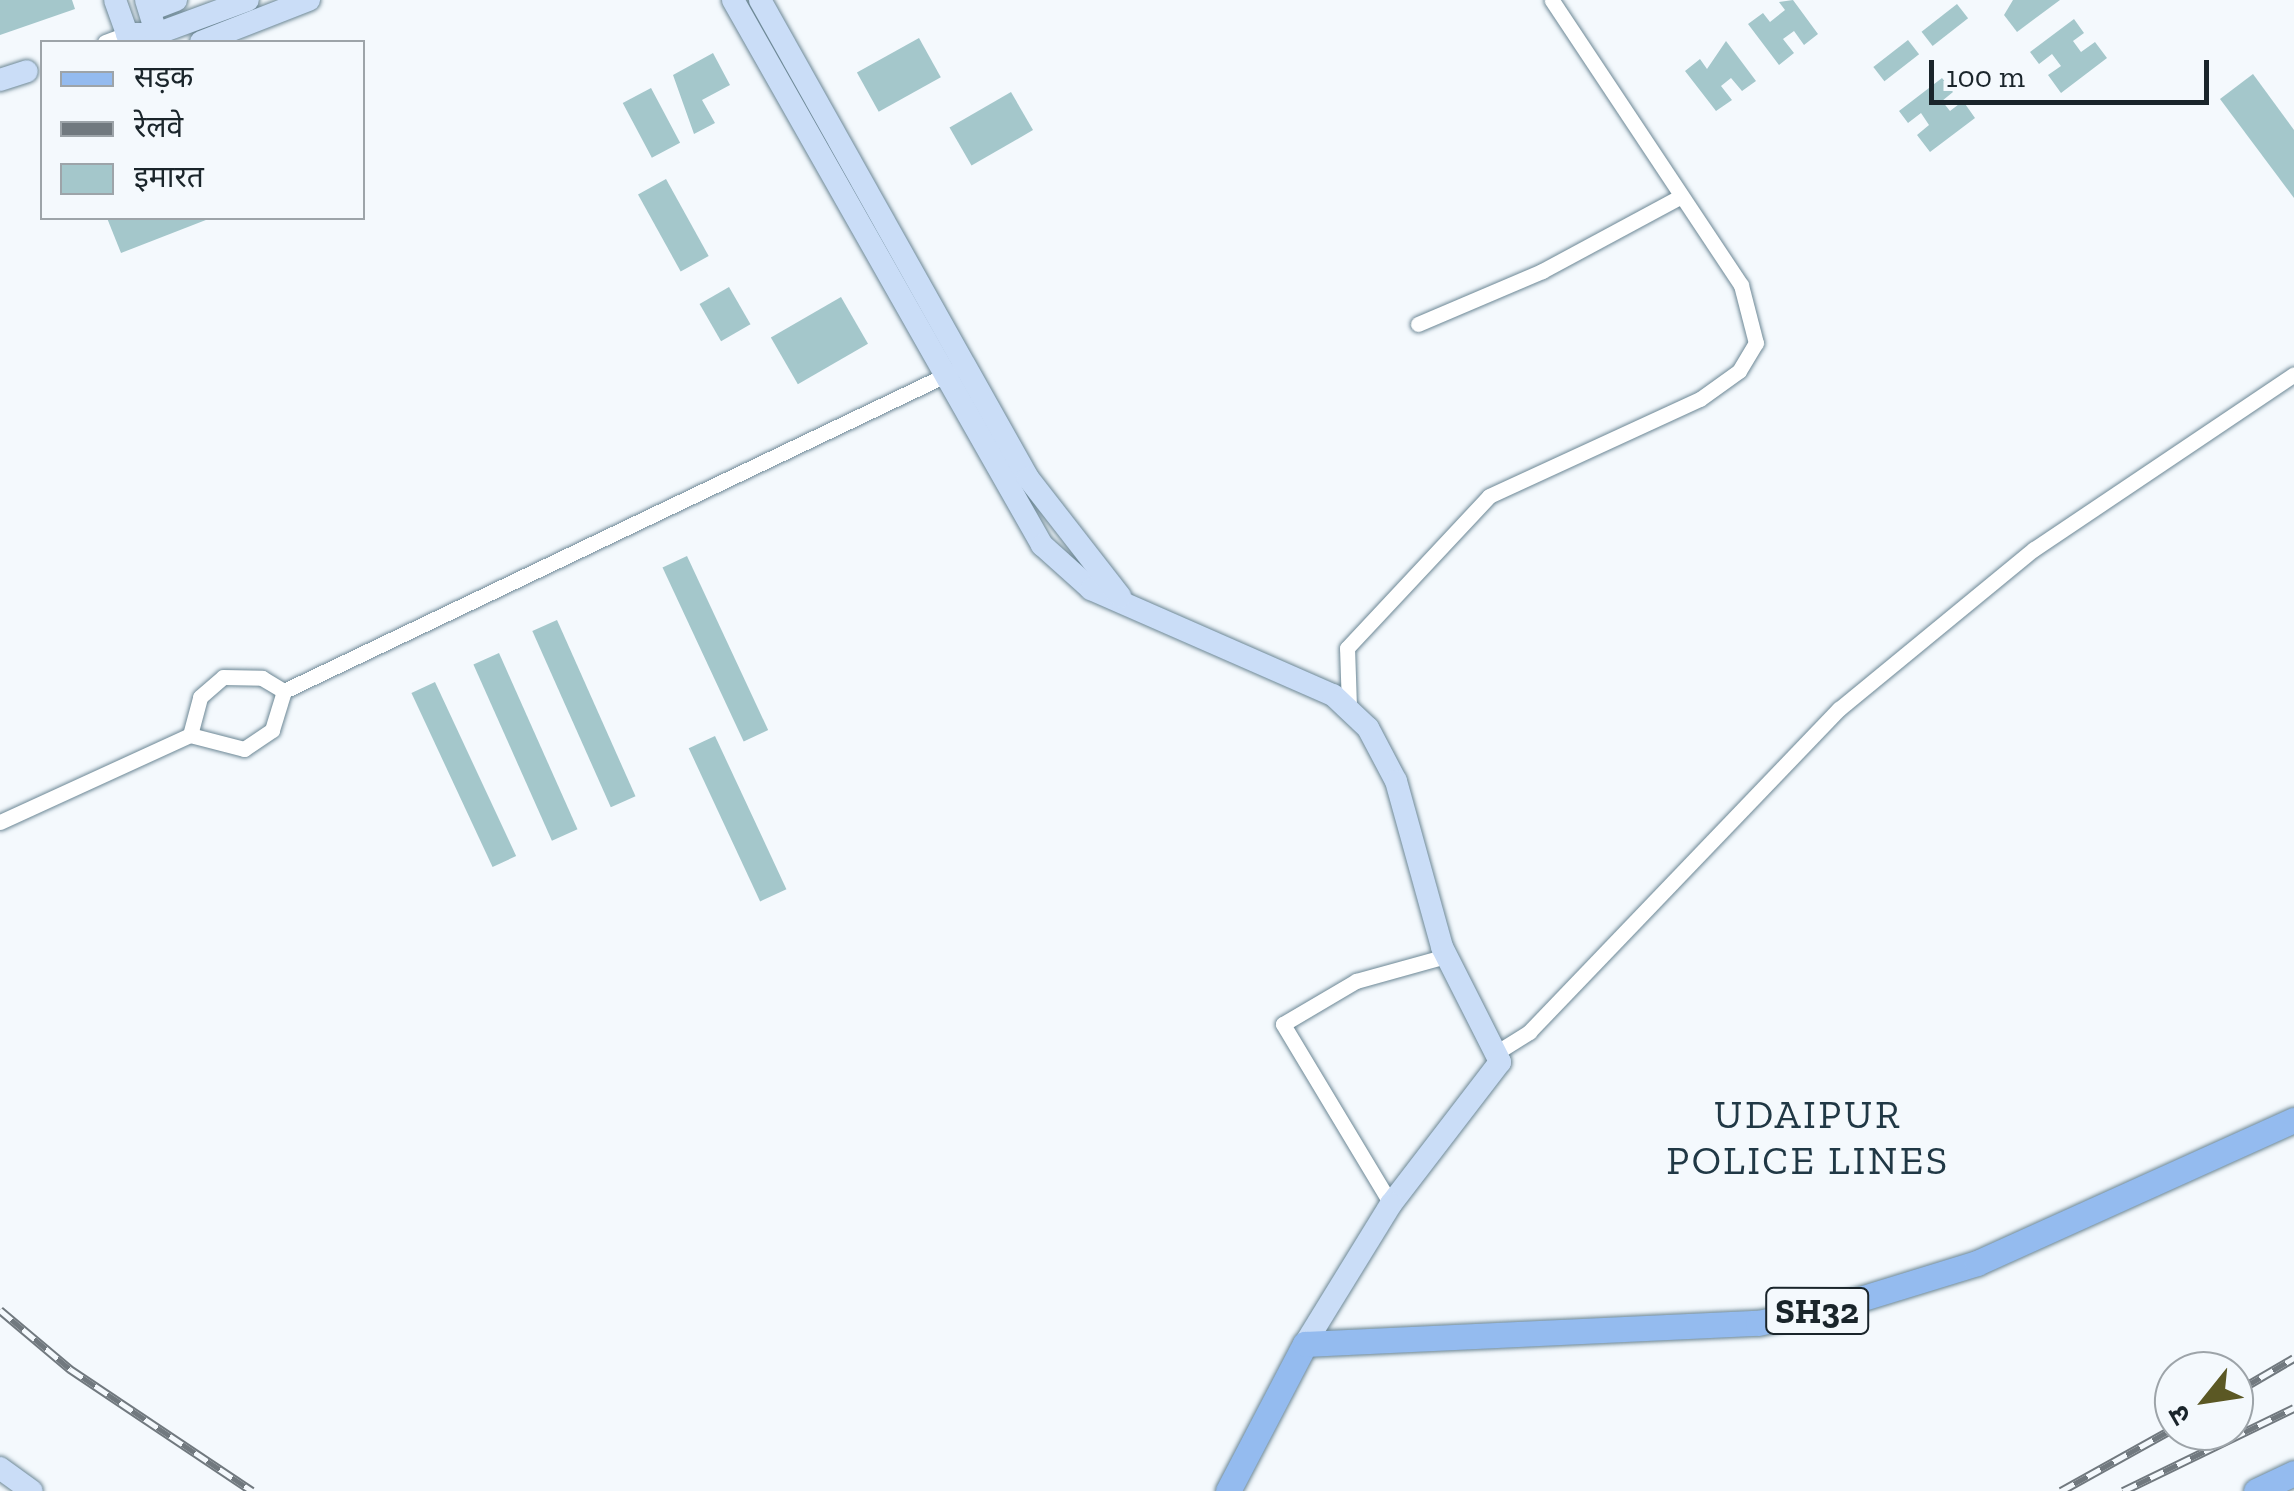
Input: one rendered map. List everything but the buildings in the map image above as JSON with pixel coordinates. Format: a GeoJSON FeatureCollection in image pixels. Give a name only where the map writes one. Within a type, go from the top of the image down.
{"type":"FeatureCollection","features":[{"type":"Feature","properties":{"kind":"main road","name":"SH32"},"geometry":{"type":"LineString","coordinates":[[1305,1344],[1758,1323],[1834,1307],[1977,1263],[2294,1120]]}},
{"type":"Feature","properties":{"kind":"main road"},"geometry":{"type":"LineString","coordinates":[[1228,1491],[1305,1344]]}},
{"type":"Feature","properties":{"kind":"main road"},"geometry":{"type":"LineString","coordinates":[[2256,1491],[2294,1473]]}},
{"type":"Feature","properties":{"kind":"street"},"geometry":{"type":"LineString","coordinates":[[115,0],[129,38],[158,38],[248,0]]}},
{"type":"Feature","properties":{"kind":"street"},"geometry":{"type":"LineString","coordinates":[[158,38],[148,5],[176,0]]}},
{"type":"Feature","properties":{"kind":"street"},"geometry":{"type":"LineString","coordinates":[[207,40],[309,0]]}},
{"type":"Feature","properties":{"kind":"street"},"geometry":{"type":"LineString","coordinates":[[733,0],[955,370]]}},
{"type":"Feature","properties":{"kind":"street"},"geometry":{"type":"LineString","coordinates":[[760,0],[955,370],[1042,545],[1074,578],[1349,706]]}},
{"type":"Feature","properties":{"kind":"street"},"geometry":{"type":"LineString","coordinates":[[1498,1051],[1446,956],[1396,781],[1349,706],[1347,648],[1489,496],[1667,416],[1750,359],[1748,300],[1552,0]]}},
{"type":"Feature","properties":{"kind":"street"},"geometry":{"type":"LineString","coordinates":[[0,80],[37,69]]}},
{"type":"Feature","properties":{"kind":"street"},"geometry":{"type":"LineString","coordinates":[[1418,324],[1681,196]]}},
{"type":"Feature","properties":{"kind":"street"},"geometry":{"type":"LineString","coordinates":[[190,735],[215,748],[244,749],[272,730],[284,691],[955,370]]}},
{"type":"Feature","properties":{"kind":"street"},"geometry":{"type":"LineString","coordinates":[[1305,1344],[1391,1204],[1481,1095],[1498,1051],[1528,1032],[1839,708],[2034,548],[2294,374]]}},
{"type":"Feature","properties":{"kind":"street"},"geometry":{"type":"LineString","coordinates":[[190,735],[200,696],[222,677],[262,678],[284,691]]}},
{"type":"Feature","properties":{"kind":"street"},"geometry":{"type":"LineString","coordinates":[[0,822],[190,735]]}},
{"type":"Feature","properties":{"kind":"street"},"geometry":{"type":"LineString","coordinates":[[1391,1204],[1283,1024],[1356,981],[1446,956]]}},
{"type":"Feature","properties":{"kind":"street"},"geometry":{"type":"LineString","coordinates":[[0,1468],[32,1491]]}},
{"type":"Feature","properties":{"kind":"railway"},"geometry":{"type":"LineString","coordinates":[[0,1310],[70,1369],[252,1491]]}},
{"type":"Feature","properties":{"kind":"railway"},"geometry":{"type":"LineString","coordinates":[[2254,1381],[2294,1358]]}},
{"type":"Feature","properties":{"kind":"railway"},"geometry":{"type":"LineString","coordinates":[[2123,1491],[2294,1408]]}},
{"type":"Feature","properties":{"kind":"railway"},"geometry":{"type":"LineString","coordinates":[[2061,1491],[2154,1439]]}},
{"type":"Feature","properties":{"kind":"district","name":"UDAIPUR POLICE LINES"},"geometry":{"type":"Point","coordinates":[1808,1137]}}]}
